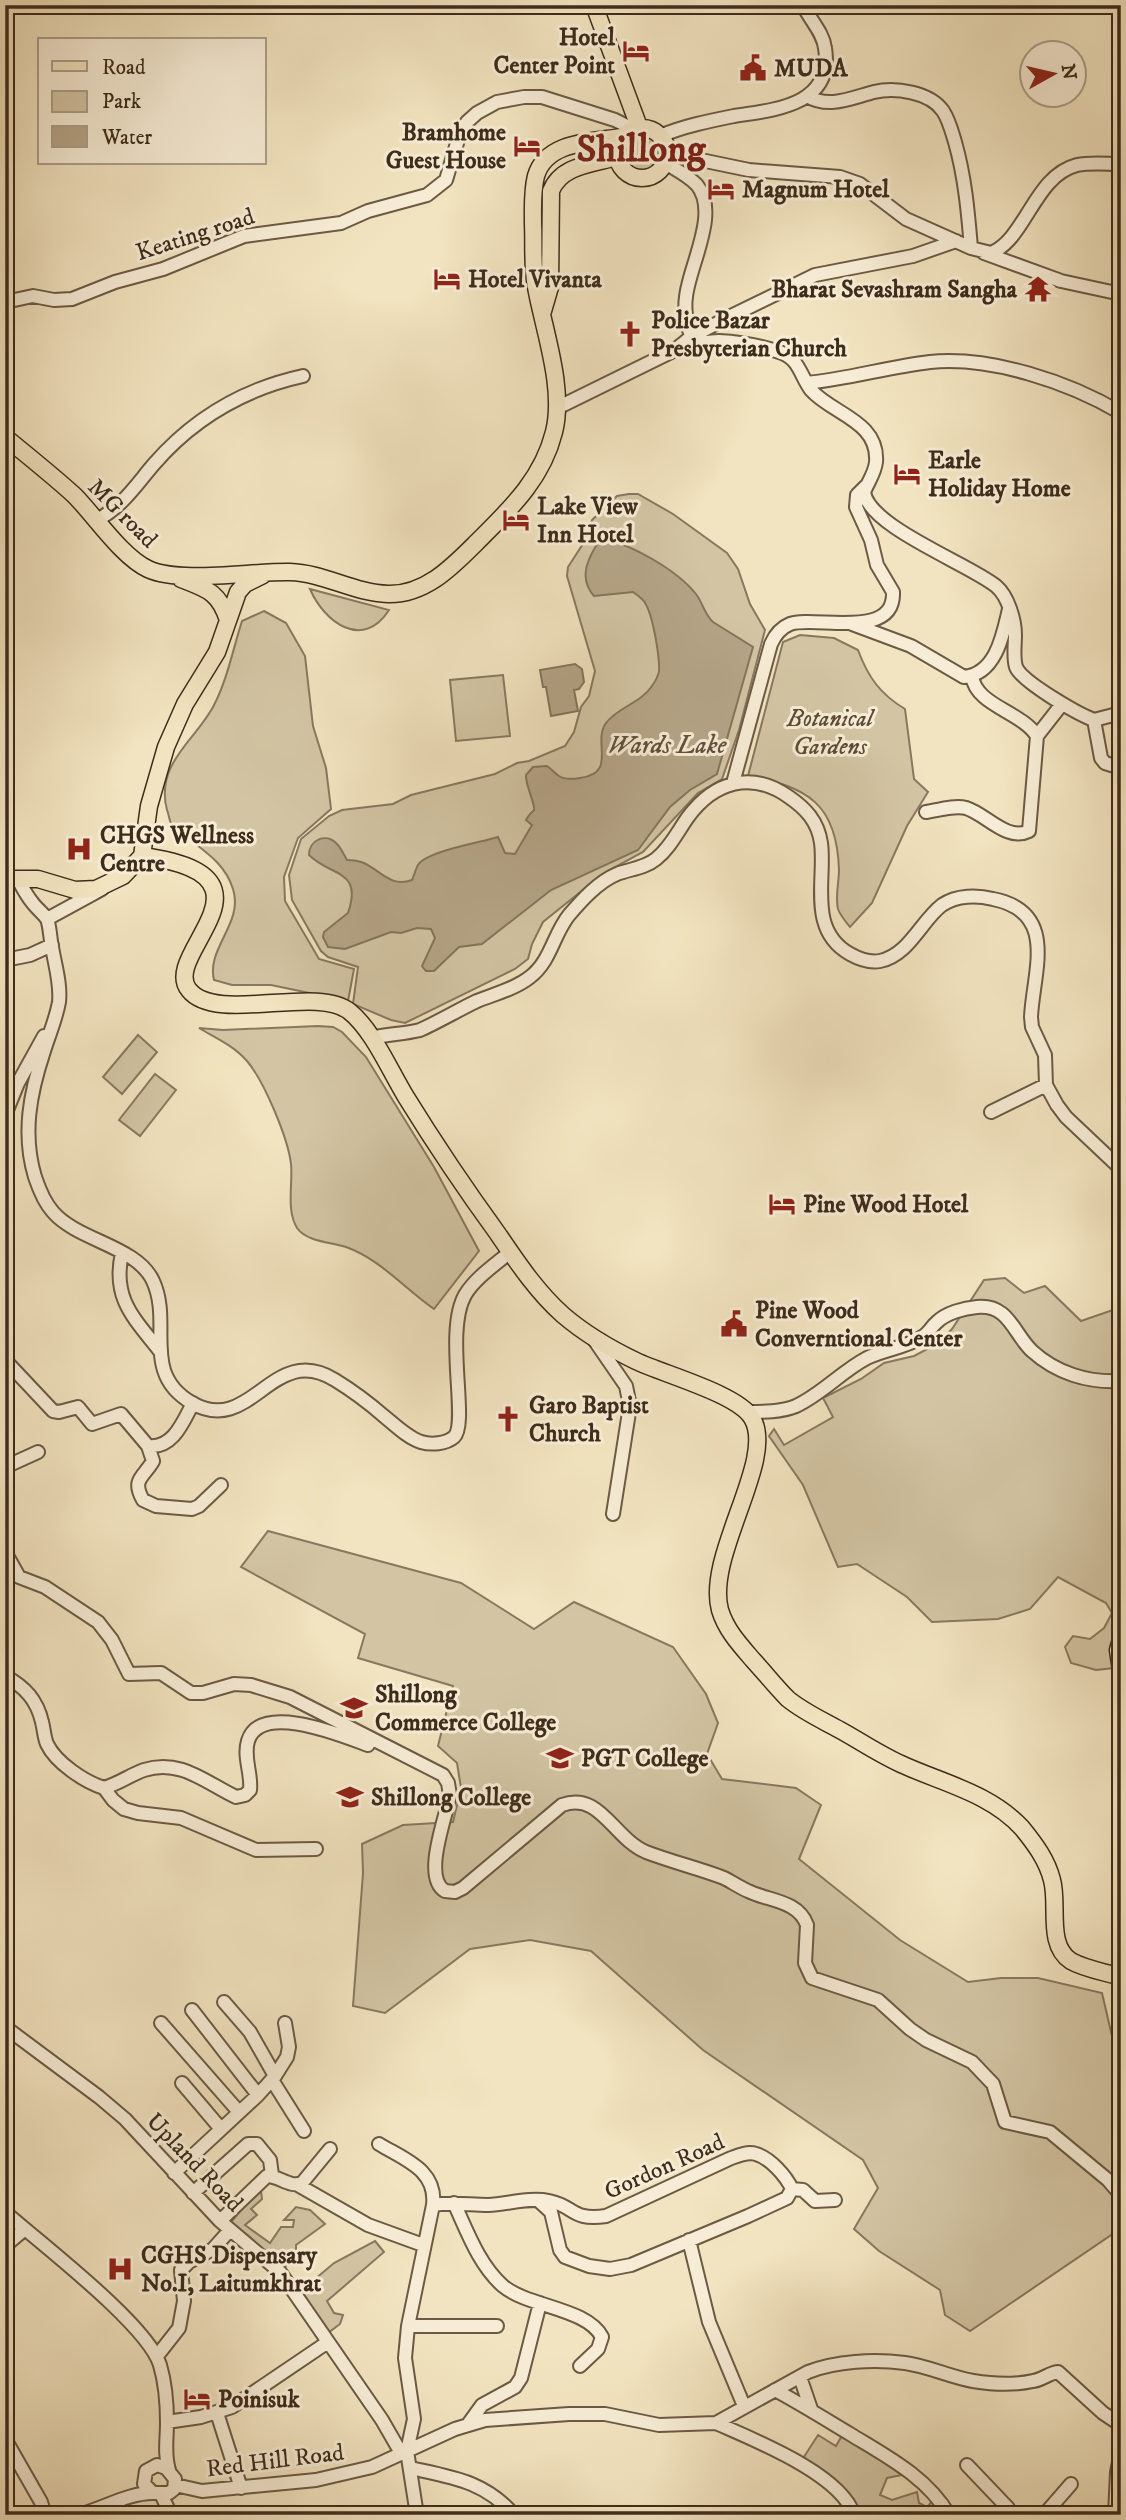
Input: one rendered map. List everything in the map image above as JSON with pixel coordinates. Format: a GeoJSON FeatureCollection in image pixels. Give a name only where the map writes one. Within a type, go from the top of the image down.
{"type":"FeatureCollection","features":[{"type":"Feature","properties":{"kind":"main road"},"geometry":{"type":"LineString","coordinates":[[594,5],[631,131]]}},
{"type":"Feature","properties":{"kind":"main road"},"geometry":{"type":"LineString","coordinates":[[652,129],[666,144],[666,158],[656,174],[635,177],[623,170],[617,157],[618,143],[631,131],[652,129]]}},
{"type":"Feature","properties":{"kind":"main road","name":"MG road"},"geometry":{"type":"LineString","coordinates":[[5,437],[74,495],[139,564],[150,570],[166,574],[201,575],[268,572],[310,574],[387,594],[415,589],[433,581],[459,562],[500,521],[525,491],[547,455],[555,430],[557,408],[552,362],[535,285],[534,193],[541,164],[551,153],[563,148],[631,131]]}},
{"type":"Feature","properties":{"kind":"main road"},"geometry":{"type":"LineString","coordinates":[[543,313],[550,287],[551,191],[555,181],[575,168],[617,157]]}},
{"type":"Feature","properties":{"kind":"main road"},"geometry":{"type":"LineString","coordinates":[[11,879],[38,879],[75,890],[96,889],[123,876],[142,856],[149,806],[166,747],[186,704],[210,667],[238,592],[268,572]]}},
{"type":"Feature","properties":{"kind":"main road"},"geometry":{"type":"LineString","coordinates":[[166,574],[205,588],[222,603],[228,620]]}},
{"type":"Feature","properties":{"kind":"main road"},"geometry":{"type":"LineString","coordinates":[[142,856],[187,865],[210,882],[214,892],[215,905],[192,953],[185,977],[193,994],[212,1002],[311,1002],[350,1011],[371,1038],[435,1144],[510,1252],[564,1316],[639,1362],[700,1387],[748,1412],[757,1429],[756,1454],[724,1552],[718,1591],[722,1615],[735,1638],[774,1684],[803,1710],[878,1753],[971,1792],[1008,1815],[1037,1847],[1047,1865],[1054,1885],[1058,1947],[1074,1963],[1121,1977]]}},
{"type":"Feature","properties":{"kind":"main road"},"geometry":{"type":"LineString","coordinates":[[1121,1639],[1118,1650],[1121,1671]]}},
{"type":"Feature","properties":{"kind":"street"},"geometry":{"type":"LineString","coordinates":[[660,135],[694,124],[786,108],[807,96],[822,77],[826,60],[825,45],[803,5]]}},
{"type":"Feature","properties":{"kind":"street"},"geometry":{"type":"LineString","coordinates":[[939,5],[957,5]]}},
{"type":"Feature","properties":{"kind":"street"},"geometry":{"type":"LineString","coordinates":[[807,96],[825,103],[877,91],[902,90],[932,100],[943,110],[963,170],[972,249]]}},
{"type":"Feature","properties":{"kind":"street","name":"Keating road"},"geometry":{"type":"LineString","coordinates":[[5,302],[33,296],[63,301],[72,299],[115,282],[163,268],[244,236],[341,223],[368,211],[427,195],[446,180],[460,134],[467,122],[497,102],[542,97],[615,120],[631,131]]}},
{"type":"Feature","properties":{"kind":"street"},"geometry":{"type":"LineString","coordinates":[[666,158],[749,170],[840,177],[860,184],[906,219],[972,249],[1061,282],[1121,294]]}},
{"type":"Feature","properties":{"kind":"street"},"geometry":{"type":"LineString","coordinates":[[666,158],[694,182],[700,190],[703,203],[704,229],[685,300],[691,337],[697,342],[719,341],[780,352],[792,358],[807,383],[823,400],[860,424],[871,439],[876,462],[866,485],[857,495],[856,507],[871,540],[877,565],[893,592],[894,599],[887,613],[881,617],[850,624],[792,623],[775,636],[733,783]]}},
{"type":"Feature","properties":{"kind":"street"},"geometry":{"type":"LineString","coordinates":[[972,249],[991,253],[1005,244],[1050,182],[1065,170],[1077,165],[1121,164]]}},
{"type":"Feature","properties":{"kind":"street"},"geometry":{"type":"LineString","coordinates":[[557,408],[675,350],[691,337],[774,293],[816,275],[913,256],[956,241]]}},
{"type":"Feature","properties":{"kind":"street"},"geometry":{"type":"LineString","coordinates":[[807,383],[929,362],[967,362],[1008,368],[1044,379],[1121,413]]}},
{"type":"Feature","properties":{"kind":"street"},"geometry":{"type":"LineString","coordinates":[[97,520],[120,505],[155,462],[201,421],[243,394],[303,376]]}},
{"type":"Feature","properties":{"kind":"street"},"geometry":{"type":"LineString","coordinates":[[866,485],[865,498],[875,510],[922,544],[996,586],[1006,598],[1015,631],[1016,668],[1028,680],[1062,704],[1094,720],[1121,713]]}},
{"type":"Feature","properties":{"kind":"street"},"geometry":{"type":"LineString","coordinates":[[850,624],[911,646],[964,677],[981,672],[996,653],[1009,609]]}},
{"type":"Feature","properties":{"kind":"street"},"geometry":{"type":"LineString","coordinates":[[972,676],[977,691],[1027,724],[1037,736]]}},
{"type":"Feature","properties":{"kind":"street"},"geometry":{"type":"LineString","coordinates":[[926,812],[967,808],[1003,830],[1027,832],[1037,736],[1062,704]]}},
{"type":"Feature","properties":{"kind":"street"},"geometry":{"type":"LineString","coordinates":[[1094,720],[1101,758],[1105,763],[1121,768]]}},
{"type":"Feature","properties":{"kind":"street"},"geometry":{"type":"LineString","coordinates":[[371,1038],[420,1030],[528,979],[548,956],[565,921],[593,891],[613,876],[654,861],[668,847],[699,805],[715,792],[733,783],[752,782],[782,792],[811,815],[821,844],[822,912],[834,938],[843,950],[855,957],[879,961],[890,958],[917,934],[936,911],[957,898],[983,896],[999,900],[1024,913],[1038,939],[1039,953],[1031,1017],[1032,1027],[1045,1055],[1046,1085],[1066,1117],[1121,1169]]}},
{"type":"Feature","properties":{"kind":"street"},"geometry":{"type":"LineString","coordinates":[[11,879],[47,919],[59,994],[55,1018],[31,1092],[28,1125],[34,1173],[52,1212],[71,1227],[141,1265],[151,1276],[158,1290],[160,1304],[159,1350],[162,1366],[168,1381],[177,1392],[206,1408],[226,1410],[241,1405],[282,1375],[309,1369],[331,1378],[359,1396],[421,1443],[444,1442],[454,1437],[460,1428],[455,1349],[455,1328],[460,1308],[466,1293],[510,1252]]}},
{"type":"Feature","properties":{"kind":"street"},"geometry":{"type":"LineString","coordinates":[[47,919],[108,885]]}},
{"type":"Feature","properties":{"kind":"street"},"geometry":{"type":"LineString","coordinates":[[5,960],[30,955],[51,945]]}},
{"type":"Feature","properties":{"kind":"street"},"geometry":{"type":"LineString","coordinates":[[5,1115],[35,1050],[55,1018]]}},
{"type":"Feature","properties":{"kind":"street"},"geometry":{"type":"LineString","coordinates":[[991,1112],[1046,1085]]}},
{"type":"Feature","properties":{"kind":"street"},"geometry":{"type":"LineString","coordinates":[[122,1253],[119,1268],[122,1296],[127,1309],[159,1350]]}},
{"type":"Feature","properties":{"kind":"street"},"geometry":{"type":"LineString","coordinates":[[748,1412],[770,1412],[796,1405],[855,1364],[872,1356],[905,1347],[926,1335],[938,1321],[959,1311],[978,1307],[994,1309],[1008,1317],[1030,1350],[1059,1371],[1080,1377],[1121,1381]]}},
{"type":"Feature","properties":{"kind":"street"},"geometry":{"type":"LineString","coordinates":[[591,1335],[626,1386],[629,1396],[630,1406],[613,1514]]}},
{"type":"Feature","properties":{"kind":"street"},"geometry":{"type":"LineString","coordinates":[[5,1360],[53,1411],[78,1407],[92,1424],[121,1414],[148,1446],[153,1461],[139,1477],[138,1483],[143,1500],[149,1504],[192,1509],[221,1485]]}},
{"type":"Feature","properties":{"kind":"street"},"geometry":{"type":"LineString","coordinates":[[148,1446],[159,1446],[175,1435],[193,1403]]}},
{"type":"Feature","properties":{"kind":"street"},"geometry":{"type":"LineString","coordinates":[[5,1467],[38,1452]]}},
{"type":"Feature","properties":{"kind":"street"},"geometry":{"type":"LineString","coordinates":[[5,1552],[19,1577],[45,1587],[98,1622],[112,1640],[129,1674],[161,1673],[185,1690],[196,1694],[234,1684],[267,1690],[302,1702],[439,1772],[448,1783],[447,1811],[434,1869],[435,1879],[441,1889],[451,1892],[463,1888],[562,1805],[570,1802],[587,1803],[626,1840],[640,1849],[726,1879],[748,1891],[795,1909],[807,1925],[805,1963],[812,1978],[878,2000],[926,2040],[972,2062],[993,2084],[1005,2122],[1050,2132],[1108,2180],[1121,2195]]}},
{"type":"Feature","properties":{"kind":"street"},"geometry":{"type":"LineString","coordinates":[[5,1676],[33,1698],[38,1707],[47,1744],[52,1750],[63,1762],[93,1784],[104,1788],[113,1800],[124,1808],[138,1813],[181,1818],[256,1850],[316,1849]]}},
{"type":"Feature","properties":{"kind":"street"},"geometry":{"type":"LineString","coordinates":[[104,1788],[145,1770],[171,1768],[187,1770],[236,1797],[245,1795],[250,1790],[251,1783],[246,1752],[248,1739],[254,1731],[276,1721],[317,1728],[381,1749],[399,1752]]}},
{"type":"Feature","properties":{"kind":"street"},"geometry":{"type":"LineString","coordinates":[[224,2002],[250,2032],[304,2131]]}},
{"type":"Feature","properties":{"kind":"street"},"geometry":{"type":"LineString","coordinates":[[192,2010],[258,2095]]}},
{"type":"Feature","properties":{"kind":"street"},"geometry":{"type":"LineString","coordinates":[[161,2023],[239,2112]]}},
{"type":"Feature","properties":{"kind":"street"},"geometry":{"type":"LineString","coordinates":[[174,2173],[274,2078],[287,2057],[289,2047],[285,2023]]}},
{"type":"Feature","properties":{"kind":"street","name":"Upland Road"},"geometry":{"type":"LineString","coordinates":[[5,2026],[99,2096],[125,2119],[225,2226],[280,2272],[382,2420],[409,2450]]}},
{"type":"Feature","properties":{"kind":"street"},"geometry":{"type":"LineString","coordinates":[[182,2083],[221,2129]]}},
{"type":"Feature","properties":{"kind":"street"},"geometry":{"type":"LineString","coordinates":[[193,2193],[247,2144],[257,2144],[270,2160],[272,2175]]}},
{"type":"Feature","properties":{"kind":"street"},"geometry":{"type":"LineString","coordinates":[[379,2144],[414,2165],[432,2182],[435,2191],[408,2326],[405,2358],[414,2419],[409,2450],[417,2515]]}},
{"type":"Feature","properties":{"kind":"street"},"geometry":{"type":"LineString","coordinates":[[298,2185],[330,2149]]}},
{"type":"Feature","properties":{"kind":"street","name":"Gordon Road"},"geometry":{"type":"LineString","coordinates":[[433,2205],[539,2201],[553,2202],[585,2218],[606,2216],[729,2159],[748,2153],[757,2154],[782,2173],[792,2189]]}},
{"type":"Feature","properties":{"kind":"street"},"geometry":{"type":"LineString","coordinates":[[157,2356],[179,2328],[183,2313],[181,2270],[189,2262],[214,2249],[225,2226],[263,2178],[272,2175],[292,2185],[298,2185],[368,2225],[423,2245]]}},
{"type":"Feature","properties":{"kind":"street"},"geometry":{"type":"LineString","coordinates":[[539,2201],[551,2212],[560,2250],[565,2257],[600,2269],[621,2268],[689,2241],[787,2198],[792,2189],[803,2190],[816,2201],[835,2200]]}},
{"type":"Feature","properties":{"kind":"street"},"geometry":{"type":"LineString","coordinates":[[454,2203],[480,2257],[505,2288],[522,2297],[577,2316],[599,2331],[602,2337],[598,2349],[580,2366]]}},
{"type":"Feature","properties":{"kind":"street"},"geometry":{"type":"LineString","coordinates":[[5,2212],[135,2328],[157,2356],[161,2366],[167,2422],[166,2461],[175,2479],[172,2492],[128,2497],[101,2509],[78,2515]]}},
{"type":"Feature","properties":{"kind":"street"},"geometry":{"type":"LineString","coordinates":[[5,2246],[25,2229]]}},
{"type":"Feature","properties":{"kind":"street"},"geometry":{"type":"LineString","coordinates":[[689,2241],[709,2322],[744,2406]]}},
{"type":"Feature","properties":{"kind":"street"},"geometry":{"type":"LineString","coordinates":[[469,2423],[482,2405],[515,2387],[521,2378],[540,2303]]}},
{"type":"Feature","properties":{"kind":"street"},"geometry":{"type":"LineString","coordinates":[[408,2326],[497,2326]]}},
{"type":"Feature","properties":{"kind":"street"},"geometry":{"type":"LineString","coordinates":[[167,2422],[217,2413],[250,2396],[328,2342]]}},
{"type":"Feature","properties":{"kind":"street"},"geometry":{"type":"LineString","coordinates":[[716,2423],[818,2368],[875,2361],[905,2363],[972,2381],[1019,2384],[1036,2381],[1058,2372],[1103,2413],[1121,2425]]}},
{"type":"Feature","properties":{"kind":"street"},"geometry":{"type":"LineString","coordinates":[[800,2377],[811,2409]]}},
{"type":"Feature","properties":{"kind":"street"},"geometry":{"type":"LineString","coordinates":[[775,2390],[811,2409],[900,2465],[938,2498],[949,2515]]}},
{"type":"Feature","properties":{"kind":"street"},"geometry":{"type":"LineString","coordinates":[[217,2413],[241,2488]]}},
{"type":"Feature","properties":{"kind":"street"},"geometry":{"type":"LineString","coordinates":[[469,2423],[569,2414],[605,2414],[659,2425],[716,2423],[769,2446],[835,2486],[849,2502],[854,2515]]}},
{"type":"Feature","properties":{"kind":"street","name":"Red Hill Road"},"geometry":{"type":"LineString","coordinates":[[175,2485],[202,2491],[316,2480],[372,2467],[469,2423]]}},
{"type":"Feature","properties":{"kind":"street"},"geometry":{"type":"LineString","coordinates":[[115,2515],[156,2459],[166,2436]]}},
{"type":"Feature","properties":{"kind":"street"},"geometry":{"type":"LineString","coordinates":[[5,2439],[41,2502],[45,2515]]}},
{"type":"Feature","properties":{"kind":"street"},"geometry":{"type":"LineString","coordinates":[[1115,2515],[1117,2472],[1121,2453]]}},
{"type":"Feature","properties":{"kind":"street"},"geometry":{"type":"LineString","coordinates":[[146,2471],[158,2465],[169,2470]]}},
{"type":"Feature","properties":{"kind":"street"},"geometry":{"type":"LineString","coordinates":[[967,2465],[1011,2514]]}},
{"type":"Feature","properties":{"kind":"street"},"geometry":{"type":"LineString","coordinates":[[410,2468],[476,2484],[498,2499],[514,2515]]}},
{"type":"Feature","properties":{"kind":"street"},"geometry":{"type":"LineString","coordinates":[[146,2471],[146,2488],[157,2494],[171,2515]]}},
{"type":"Feature","properties":{"kind":"street"},"geometry":{"type":"LineString","coordinates":[[1044,2515],[1072,2484]]}},
{"type":"Feature","properties":{"kind":"green space"},"geometry":{"type":"Polygon","coordinates":[[[642,135],[654,141],[660,153],[654,165],[642,171],[630,165],[624,153],[630,141],[642,135]]]}},
{"type":"Feature","properties":{"kind":"green space"},"geometry":{"type":"Polygon","coordinates":[[[638,494],[673,514],[727,553],[738,569],[750,604],[765,630],[739,730],[722,779],[698,793],[643,852],[604,873],[543,922],[528,959],[515,969],[405,1023],[353,1004],[358,967],[328,957],[321,951],[292,900],[289,875],[301,839],[329,816],[342,810],[393,804],[411,795],[495,774],[565,746],[574,732],[581,707],[589,696],[595,671],[567,576],[568,567],[588,536],[592,520],[617,496],[638,494]]]}},
{"type":"Feature","properties":{"kind":"green space"},"geometry":{"type":"Polygon","coordinates":[[[310,589],[389,610],[379,622],[368,629],[356,630],[334,621],[316,601],[310,589]]]}},
{"type":"Feature","properties":{"kind":"green space"},"geometry":{"type":"Polygon","coordinates":[[[264,611],[286,623],[305,656],[313,726],[326,768],[331,809],[298,838],[284,877],[285,901],[319,959],[354,969],[348,1001],[271,985],[232,985],[214,980],[215,957],[234,913],[233,889],[219,865],[173,826],[167,810],[166,779],[171,766],[205,720],[218,697],[242,621],[264,611]]]}},
{"type":"Feature","properties":{"kind":"green space","name":"Botanical Gardens"},"geometry":{"type":"Polygon","coordinates":[[[800,635],[834,638],[858,650],[876,684],[905,709],[914,779],[928,792],[907,826],[872,903],[850,927],[838,909],[837,847],[825,814],[803,793],[769,780],[748,776],[783,642],[800,635]]]}},
{"type":"Feature","properties":{"kind":"green space"},"geometry":{"type":"Polygon","coordinates":[[[503,675],[510,736],[456,741],[450,680],[503,675]]]}},
{"type":"Feature","properties":{"kind":"green space"},"geometry":{"type":"Polygon","coordinates":[[[333,1027],[342,1032],[366,1057],[434,1167],[479,1251],[434,1309],[358,1252],[301,1233],[292,1213],[289,1153],[268,1096],[254,1070],[242,1056],[199,1028],[223,1030],[333,1027]]]}},
{"type":"Feature","properties":{"kind":"green space"},"geometry":{"type":"Polygon","coordinates":[[[138,1035],[157,1052],[122,1094],[103,1077],[138,1035]]]}},
{"type":"Feature","properties":{"kind":"green space"},"geometry":{"type":"Polygon","coordinates":[[[155,1074],[176,1090],[140,1136],[119,1120],[155,1074]]]}},
{"type":"Feature","properties":{"kind":"green space"},"geometry":{"type":"Polygon","coordinates":[[[1005,1278],[1024,1293],[1045,1286],[1081,1321],[1113,1310],[1121,1281],[1121,1628],[1117,1636],[1114,1668],[1096,1670],[1071,1663],[1065,1647],[1073,1636],[1090,1639],[1104,1628],[1112,1613],[1106,1603],[1058,1577],[1030,1609],[998,1619],[932,1622],[907,1597],[857,1564],[838,1567],[803,1485],[769,1436],[774,1429],[784,1445],[833,1417],[823,1398],[861,1379],[884,1363],[914,1356],[937,1344],[952,1329],[984,1280],[1005,1278]]]}},
{"type":"Feature","properties":{"kind":"green space"},"geometry":{"type":"Polygon","coordinates":[[[268,1531],[461,1583],[534,1629],[574,1602],[673,1647],[706,1694],[718,1723],[707,1754],[722,1779],[796,1788],[821,1805],[799,1859],[900,1940],[968,1982],[1001,1978],[1038,1978],[1102,1993],[1121,2075],[1121,2226],[1117,2231],[970,2331],[945,2315],[940,2290],[879,2251],[854,2229],[878,2188],[863,2160],[703,2050],[591,1951],[530,1940],[470,1949],[385,2013],[353,2006],[363,1873],[362,1844],[403,1825],[453,1822],[461,1788],[457,1763],[438,1746],[453,1686],[358,1658],[365,1634],[241,1567],[268,1531]]]}},
{"type":"Feature","properties":{"kind":"green space"},"geometry":{"type":"Polygon","coordinates":[[[261,2191],[262,2199],[251,2209],[257,2215],[245,2225],[270,2243],[281,2227],[293,2227],[294,2220],[284,2220],[296,2207],[310,2210],[325,2224],[296,2245],[296,2255],[284,2268],[235,2230],[232,2221],[261,2191]]]}},
{"type":"Feature","properties":{"kind":"green space"},"geometry":{"type":"Polygon","coordinates":[[[375,2241],[384,2252],[327,2301],[334,2313],[343,2315],[340,2324],[328,2333],[302,2290],[334,2263],[375,2241]]]}},
{"type":"Feature","properties":{"kind":"green space"},"geometry":{"type":"Polygon","coordinates":[[[844,2432],[902,2475],[887,2478],[880,2495],[892,2500],[917,2492],[919,2503],[927,2507],[935,2498],[942,2515],[860,2515],[845,2491],[802,2460],[818,2435],[836,2446],[844,2432]]]}},
{"type":"Feature","properties":{"kind":"water","name":"Wards Lake"},"geometry":{"type":"Polygon","coordinates":[[[601,538],[626,546],[666,567],[696,594],[713,622],[753,647],[717,774],[690,790],[670,807],[638,850],[551,890],[482,944],[459,947],[434,971],[426,971],[422,966],[435,938],[431,929],[391,932],[345,949],[328,947],[323,937],[324,932],[348,913],[352,899],[348,881],[309,855],[312,845],[319,839],[333,840],[347,860],[364,863],[392,880],[405,882],[412,880],[418,865],[432,855],[498,837],[505,853],[515,854],[532,825],[526,820],[534,808],[526,775],[533,767],[547,766],[559,776],[570,779],[591,775],[598,770],[602,756],[602,731],[606,723],[647,692],[659,672],[653,626],[643,600],[633,592],[594,596],[589,589],[586,581],[587,567],[601,538]]]}},
{"type":"Feature","properties":{"kind":"water"},"geometry":{"type":"Polygon","coordinates":[[[575,664],[582,669],[584,682],[579,689],[574,690],[578,711],[551,716],[540,670],[575,664]]]}},
{"type":"Feature","properties":{"kind":"place","name":"Hotel Center Point"},"geometry":{"type":"Point","coordinates":[636,51]}},
{"type":"Feature","properties":{"kind":"place","name":"MUDA"},"geometry":{"type":"Point","coordinates":[753,68]}},
{"type":"Feature","properties":{"kind":"place","name":"Bramhome Guest House"},"geometry":{"type":"Point","coordinates":[527,146]}},
{"type":"Feature","properties":{"kind":"place","name":"Magnum Hotel"},"geometry":{"type":"Point","coordinates":[721,189]}},
{"type":"Feature","properties":{"kind":"place","name":"Hotel Vivanta"},"geometry":{"type":"Point","coordinates":[447,279]}},
{"type":"Feature","properties":{"kind":"place","name":"Bharat Sevashram Sangha"},"geometry":{"type":"Point","coordinates":[1038,289]}},
{"type":"Feature","properties":{"kind":"place","name":"Police Bazar Presbyterian Church"},"geometry":{"type":"Point","coordinates":[630,334]}},
{"type":"Feature","properties":{"kind":"place","name":"Earle Holiday Home"},"geometry":{"type":"Point","coordinates":[907,474]}},
{"type":"Feature","properties":{"kind":"place","name":"Lake View Inn Hotel"},"geometry":{"type":"Point","coordinates":[516,520]}},
{"type":"Feature","properties":{"kind":"place","name":"CHGS Wellness Centre"},"geometry":{"type":"Point","coordinates":[79,849]}},
{"type":"Feature","properties":{"kind":"place","name":"Pine Wood Hotel"},"geometry":{"type":"Point","coordinates":[782,1204]}},
{"type":"Feature","properties":{"kind":"place","name":"Pine Wood Converntional Center"},"geometry":{"type":"Point","coordinates":[734,1324]}},
{"type":"Feature","properties":{"kind":"place","name":"Garo Baptist Church"},"geometry":{"type":"Point","coordinates":[508,1419]}},
{"type":"Feature","properties":{"kind":"place","name":"Shillong Commerce College"},"geometry":{"type":"Point","coordinates":[354,1708]}},
{"type":"Feature","properties":{"kind":"place","name":"PGT College"},"geometry":{"type":"Point","coordinates":[560,1758]}},
{"type":"Feature","properties":{"kind":"place","name":"Shillong College"},"geometry":{"type":"Point","coordinates":[350,1797]}},
{"type":"Feature","properties":{"kind":"place","name":"CGHS Dispensary No.I, Laitumkhrat"},"geometry":{"type":"Point","coordinates":[120,2269]}},
{"type":"Feature","properties":{"kind":"place","name":"Poinisuk"},"geometry":{"type":"Point","coordinates":[197,2399]}},
{"type":"Feature","properties":{"kind":"district","name":"Shillong"},"geometry":{"type":"Point","coordinates":[641,148]}}]}
